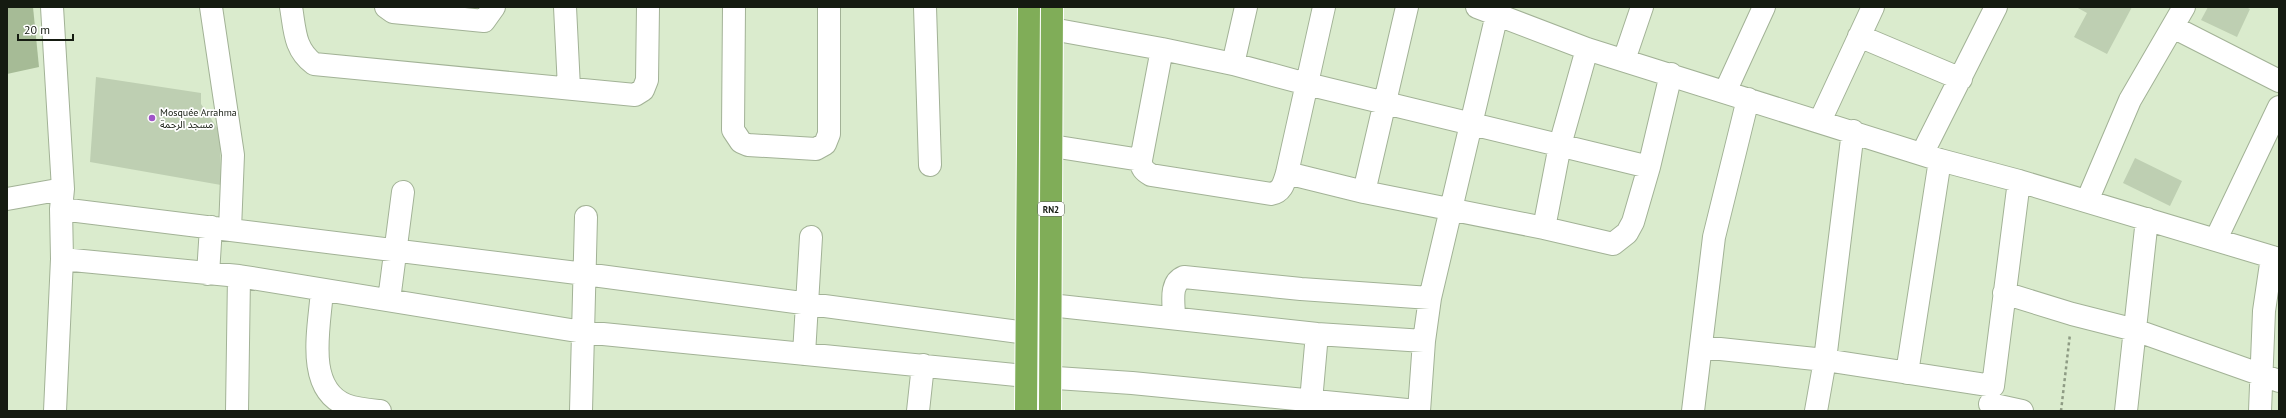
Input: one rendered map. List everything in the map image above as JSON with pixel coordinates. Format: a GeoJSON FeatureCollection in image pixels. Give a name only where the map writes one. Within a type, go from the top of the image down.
{"type":"FeatureCollection","features":[{"type":"Feature","properties":{"kind":"highway","name":"RN2"},"geometry":{"type":"LineString","coordinates":[[1026,411],[1029,7]]}},
{"type":"Feature","properties":{"kind":"highway","name":"RN2"},"geometry":{"type":"LineString","coordinates":[[1050,411],[1052,7]]}},
{"type":"Feature","properties":{"kind":"street"},"geometry":{"type":"LineString","coordinates":[[52,7],[62,199],[62,259],[55,411]]}},
{"type":"Feature","properties":{"kind":"street"},"geometry":{"type":"LineString","coordinates":[[208,274],[220,228],[233,155],[211,7]]}},
{"type":"Feature","properties":{"kind":"street"},"geometry":{"type":"LineString","coordinates":[[291,7],[298,47],[305,57],[314,64],[636,95],[643,90],[647,80],[648,7]]}},
{"type":"Feature","properties":{"kind":"street"},"geometry":{"type":"LineString","coordinates":[[386,7],[393,12],[484,21],[494,7]]}},
{"type":"Feature","properties":{"kind":"street"},"geometry":{"type":"LineString","coordinates":[[565,7],[569,88]]}},
{"type":"Feature","properties":{"kind":"street"},"geometry":{"type":"LineString","coordinates":[[734,7],[733,130],[741,142],[748,145],[816,149],[825,144],[829,134],[830,7]]}},
{"type":"Feature","properties":{"kind":"street"},"geometry":{"type":"LineString","coordinates":[[925,7],[930,165]]}},
{"type":"Feature","properties":{"kind":"street"},"geometry":{"type":"LineString","coordinates":[[1233,64],[1246,7]]}},
{"type":"Feature","properties":{"kind":"street"},"geometry":{"type":"LineString","coordinates":[[1162,49],[1141,166],[1151,175],[1270,194],[1277,193],[1284,184],[1287,173],[1324,7]]}},
{"type":"Feature","properties":{"kind":"street"},"geometry":{"type":"LineString","coordinates":[[1364,192],[1407,7]]}},
{"type":"Feature","properties":{"kind":"street"},"geometry":{"type":"LineString","coordinates":[[1624,60],[1642,7]]}},
{"type":"Feature","properties":{"kind":"street"},"geometry":{"type":"LineString","coordinates":[[1725,92],[1764,7]]}},
{"type":"Feature","properties":{"kind":"street"},"geometry":{"type":"LineString","coordinates":[[1820,121],[1858,36],[1873,7]]}},
{"type":"Feature","properties":{"kind":"street"},"geometry":{"type":"LineString","coordinates":[[1907,373],[1931,157],[1961,80],[1996,7]]}},
{"type":"Feature","properties":{"kind":"street"},"geometry":{"type":"LineString","coordinates":[[2087,201],[2130,100],[2184,7]]}},
{"type":"Feature","properties":{"kind":"street"},"geometry":{"type":"LineString","coordinates":[[62,259],[239,276],[584,332],[1026,376],[1132,383],[1418,411],[1424,341],[1430,298],[1440,246],[1452,210],[1472,125],[1487,10],[1587,49],[1853,131],[1931,157],[2019,181],[2276,258],[2264,311],[2270,378],[2260,411]]}},
{"type":"Feature","properties":{"kind":"street"},"geometry":{"type":"LineString","coordinates":[[2173,27],[2279,81]]}},
{"type":"Feature","properties":{"kind":"street"},"geometry":{"type":"LineString","coordinates":[[1052,29],[1162,49],[1233,64],[1472,125],[1649,167]]}},
{"type":"Feature","properties":{"kind":"street"},"geometry":{"type":"LineString","coordinates":[[1858,36],[1961,80]]}},
{"type":"Feature","properties":{"kind":"street"},"geometry":{"type":"LineString","coordinates":[[1544,228],[1560,145],[1587,49]]}},
{"type":"Feature","properties":{"kind":"street"},"geometry":{"type":"LineString","coordinates":[[1287,173],[1364,192],[1544,228],[1613,244],[1627,233],[1633,222],[1649,167],[1671,74]]}},
{"type":"Feature","properties":{"kind":"street"},"geometry":{"type":"LineString","coordinates":[[1693,411],[1714,237],[1748,99]]}},
{"type":"Feature","properties":{"kind":"street"},"geometry":{"type":"LineString","coordinates":[[2216,239],[2279,107]]}},
{"type":"Feature","properties":{"kind":"street"},"geometry":{"type":"LineString","coordinates":[[1816,411],[1825,360],[1853,131]]}},
{"type":"Feature","properties":{"kind":"street"},"geometry":{"type":"LineString","coordinates":[[1052,146],[1141,160]]}},
{"type":"Feature","properties":{"kind":"street"},"geometry":{"type":"LineString","coordinates":[[1990,400],[2019,181]]}},
{"type":"Feature","properties":{"kind":"street"},"geometry":{"type":"LineString","coordinates":[[390,300],[403,192]]}},
{"type":"Feature","properties":{"kind":"street"},"geometry":{"type":"LineString","coordinates":[[7,199],[62,199],[220,228],[585,274],[807,305],[1027,333]]}},
{"type":"Feature","properties":{"kind":"street"},"geometry":{"type":"LineString","coordinates":[[580,411],[584,332],[586,217]]}},
{"type":"Feature","properties":{"kind":"street"},"geometry":{"type":"LineString","coordinates":[[2126,411],[2147,219]]}},
{"type":"Feature","properties":{"kind":"street"},"geometry":{"type":"LineString","coordinates":[[804,354],[810,237]]}},
{"type":"Feature","properties":{"kind":"street"},"geometry":{"type":"LineString","coordinates":[[237,411],[239,276]]}},
{"type":"Feature","properties":{"kind":"street"},"geometry":{"type":"LineString","coordinates":[[1174,318],[1174,285],[1177,280],[1184,277],[1301,289],[1430,298]]}},
{"type":"Feature","properties":{"kind":"street"},"geometry":{"type":"LineString","coordinates":[[322,290],[317,362],[322,382],[331,395],[346,405],[380,411]]}},
{"type":"Feature","properties":{"kind":"street"},"geometry":{"type":"LineString","coordinates":[[2004,293],[2072,314],[2135,330],[2270,378]]}},
{"type":"Feature","properties":{"kind":"street"},"geometry":{"type":"LineString","coordinates":[[1050,305],[1318,334],[1424,341]]}},
{"type":"Feature","properties":{"kind":"street"},"geometry":{"type":"LineString","coordinates":[[1311,401],[1318,334]]}},
{"type":"Feature","properties":{"kind":"street"},"geometry":{"type":"LineString","coordinates":[[1701,347],[1825,360],[1907,373],[2022,411]]}},
{"type":"Feature","properties":{"kind":"street"},"geometry":{"type":"LineString","coordinates":[[918,411],[922,365]]}},
{"type":"Feature","properties":{"kind":"path"},"geometry":{"type":"LineString","coordinates":[[2061,411],[2072,314]]}},
{"type":"Feature","properties":{"kind":"green space"},"geometry":{"type":"Polygon","coordinates":[[[7,7],[33,7],[39,67],[7,74],[7,7]]]}},
{"type":"Feature","properties":{"kind":"building"},"geometry":{"type":"Polygon","coordinates":[[[2076,7],[2132,7],[2107,54],[2074,37],[2087,13],[2076,7]]]}},
{"type":"Feature","properties":{"kind":"building"},"geometry":{"type":"Polygon","coordinates":[[[2208,7],[2246,7],[2250,9],[2237,37],[2201,20],[2208,7]]]}},
{"type":"Feature","properties":{"kind":"building","name":"Mosquée Arrahma مسجد الرحمة"},"geometry":{"type":"Polygon","coordinates":[[[96,77],[201,93],[201,104],[220,132],[221,185],[90,162],[96,77]]]}},
{"type":"Feature","properties":{"kind":"building"},"geometry":{"type":"Polygon","coordinates":[[[2135,158],[2182,181],[2170,206],[2123,183],[2135,158]]]}},
{"type":"Feature","properties":{"kind":"place","name":"Mosquée Arrahma مسجد الرحمة"},"geometry":{"type":"Point","coordinates":[152,118]}}]}
